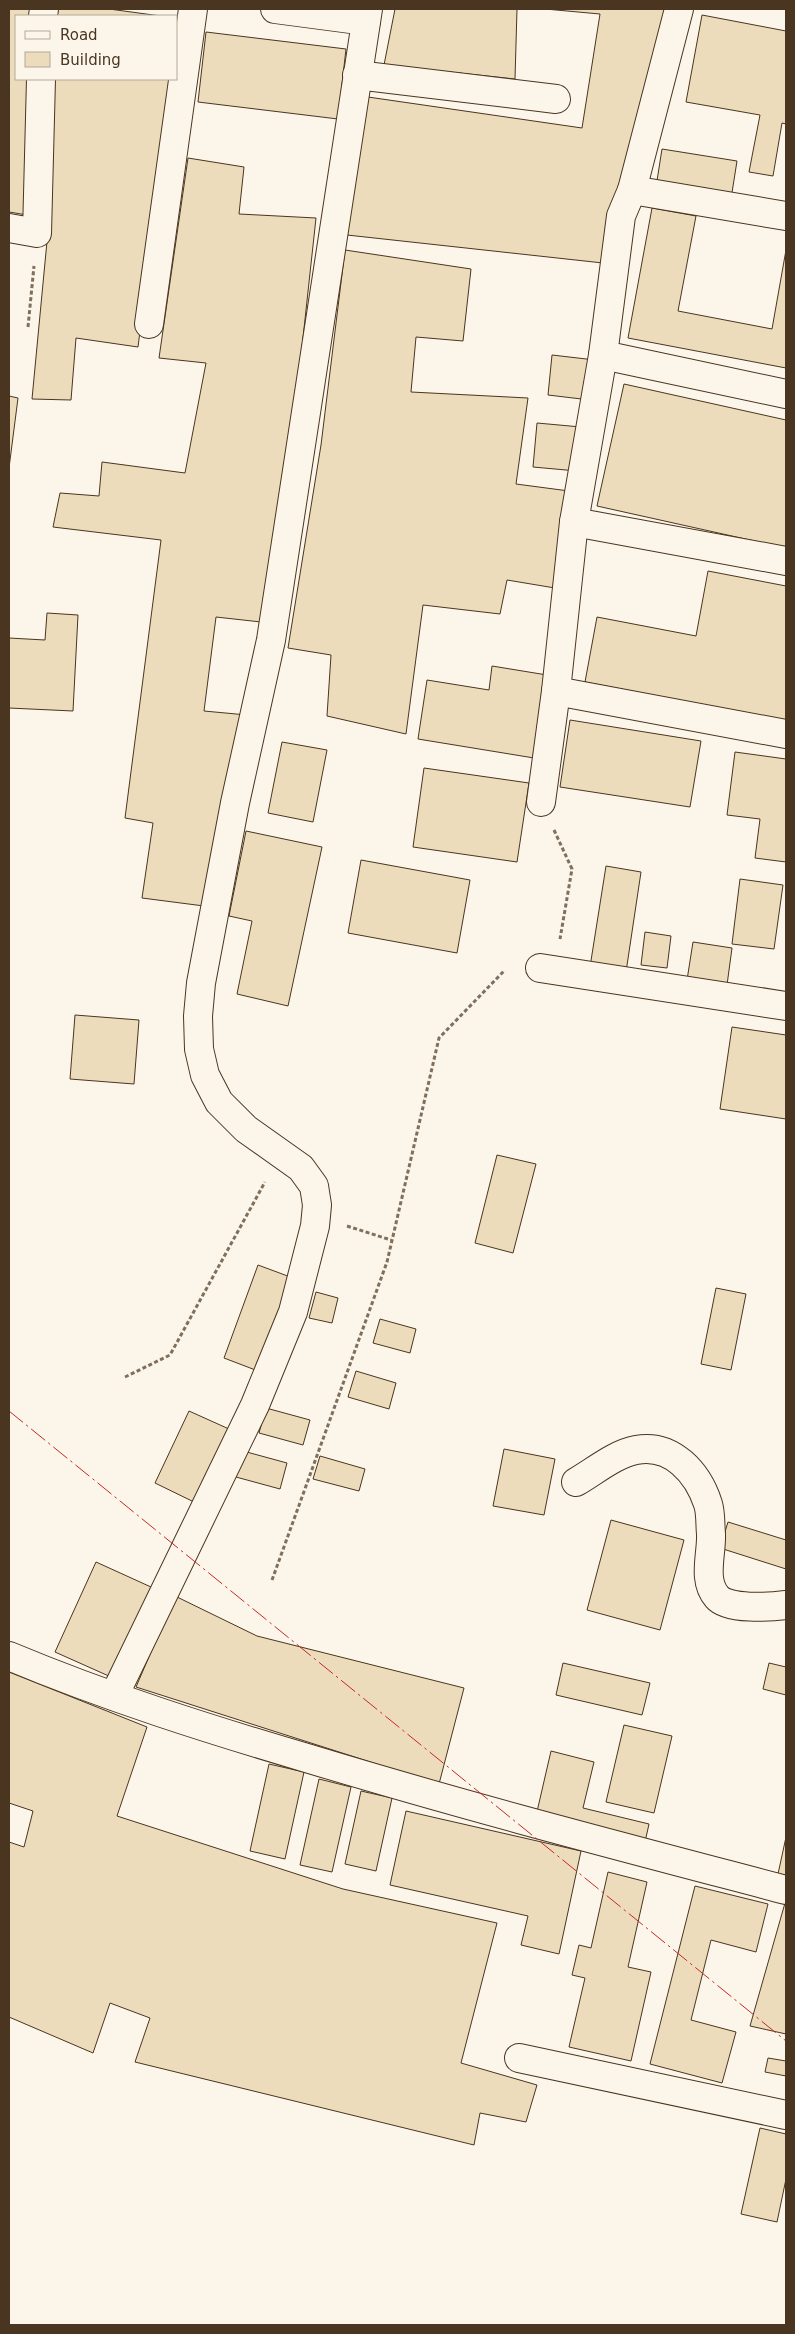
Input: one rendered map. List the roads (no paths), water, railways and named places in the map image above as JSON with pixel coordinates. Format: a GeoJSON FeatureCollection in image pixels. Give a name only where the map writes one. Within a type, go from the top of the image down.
{"type":"FeatureCollection","features":[{"type":"Feature","properties":{"kind":"street"},"geometry":{"type":"LineString","coordinates":[[150,324],[193,9]]}},
{"type":"Feature","properties":{"kind":"street"},"geometry":{"type":"LineString","coordinates":[[114,1696],[255,1405],[293,1312],[315,1226],[316,1205],[314,1186],[301,1168],[246,1129],[220,1102],[205,1075],[199,1049],[198,1016],[202,983],[235,803],[272,640],[367,15],[275,9]]}},
{"type":"Feature","properties":{"kind":"street"},"geometry":{"type":"LineString","coordinates":[[541,802],[556,690],[574,522],[603,355],[621,216],[632,190],[679,9]]}},
{"type":"Feature","properties":{"kind":"street"},"geometry":{"type":"LineString","coordinates":[[357,75],[556,98]]}},
{"type":"Feature","properties":{"kind":"street"},"geometry":{"type":"LineString","coordinates":[[9,228],[37,233],[42,80]]}},
{"type":"Feature","properties":{"kind":"street"},"geometry":{"type":"LineString","coordinates":[[632,190],[786,216]]}},
{"type":"Feature","properties":{"kind":"street"},"geometry":{"type":"LineString","coordinates":[[603,355],[786,394]]}},
{"type":"Feature","properties":{"kind":"street"},"geometry":{"type":"LineString","coordinates":[[574,522],[786,561]]}},
{"type":"Feature","properties":{"kind":"street"},"geometry":{"type":"LineString","coordinates":[[556,690],[786,734]]}},
{"type":"Feature","properties":{"kind":"street"},"geometry":{"type":"LineString","coordinates":[[540,968],[786,1006]]}},
{"type":"Feature","properties":{"kind":"street"},"geometry":{"type":"LineString","coordinates":[[576,1482],[621,1455],[637,1450],[657,1450],[678,1458],[688,1467],[708,1505],[711,1536],[709,1580],[717,1598],[724,1602],[768,1608],[786,1605]]}},
{"type":"Feature","properties":{"kind":"street"},"geometry":{"type":"LineString","coordinates":[[9,1656],[59,1677],[213,1730],[440,1798],[786,1890]]}},
{"type":"Feature","properties":{"kind":"street"},"geometry":{"type":"LineString","coordinates":[[519,2058],[786,2115]]}}]}
